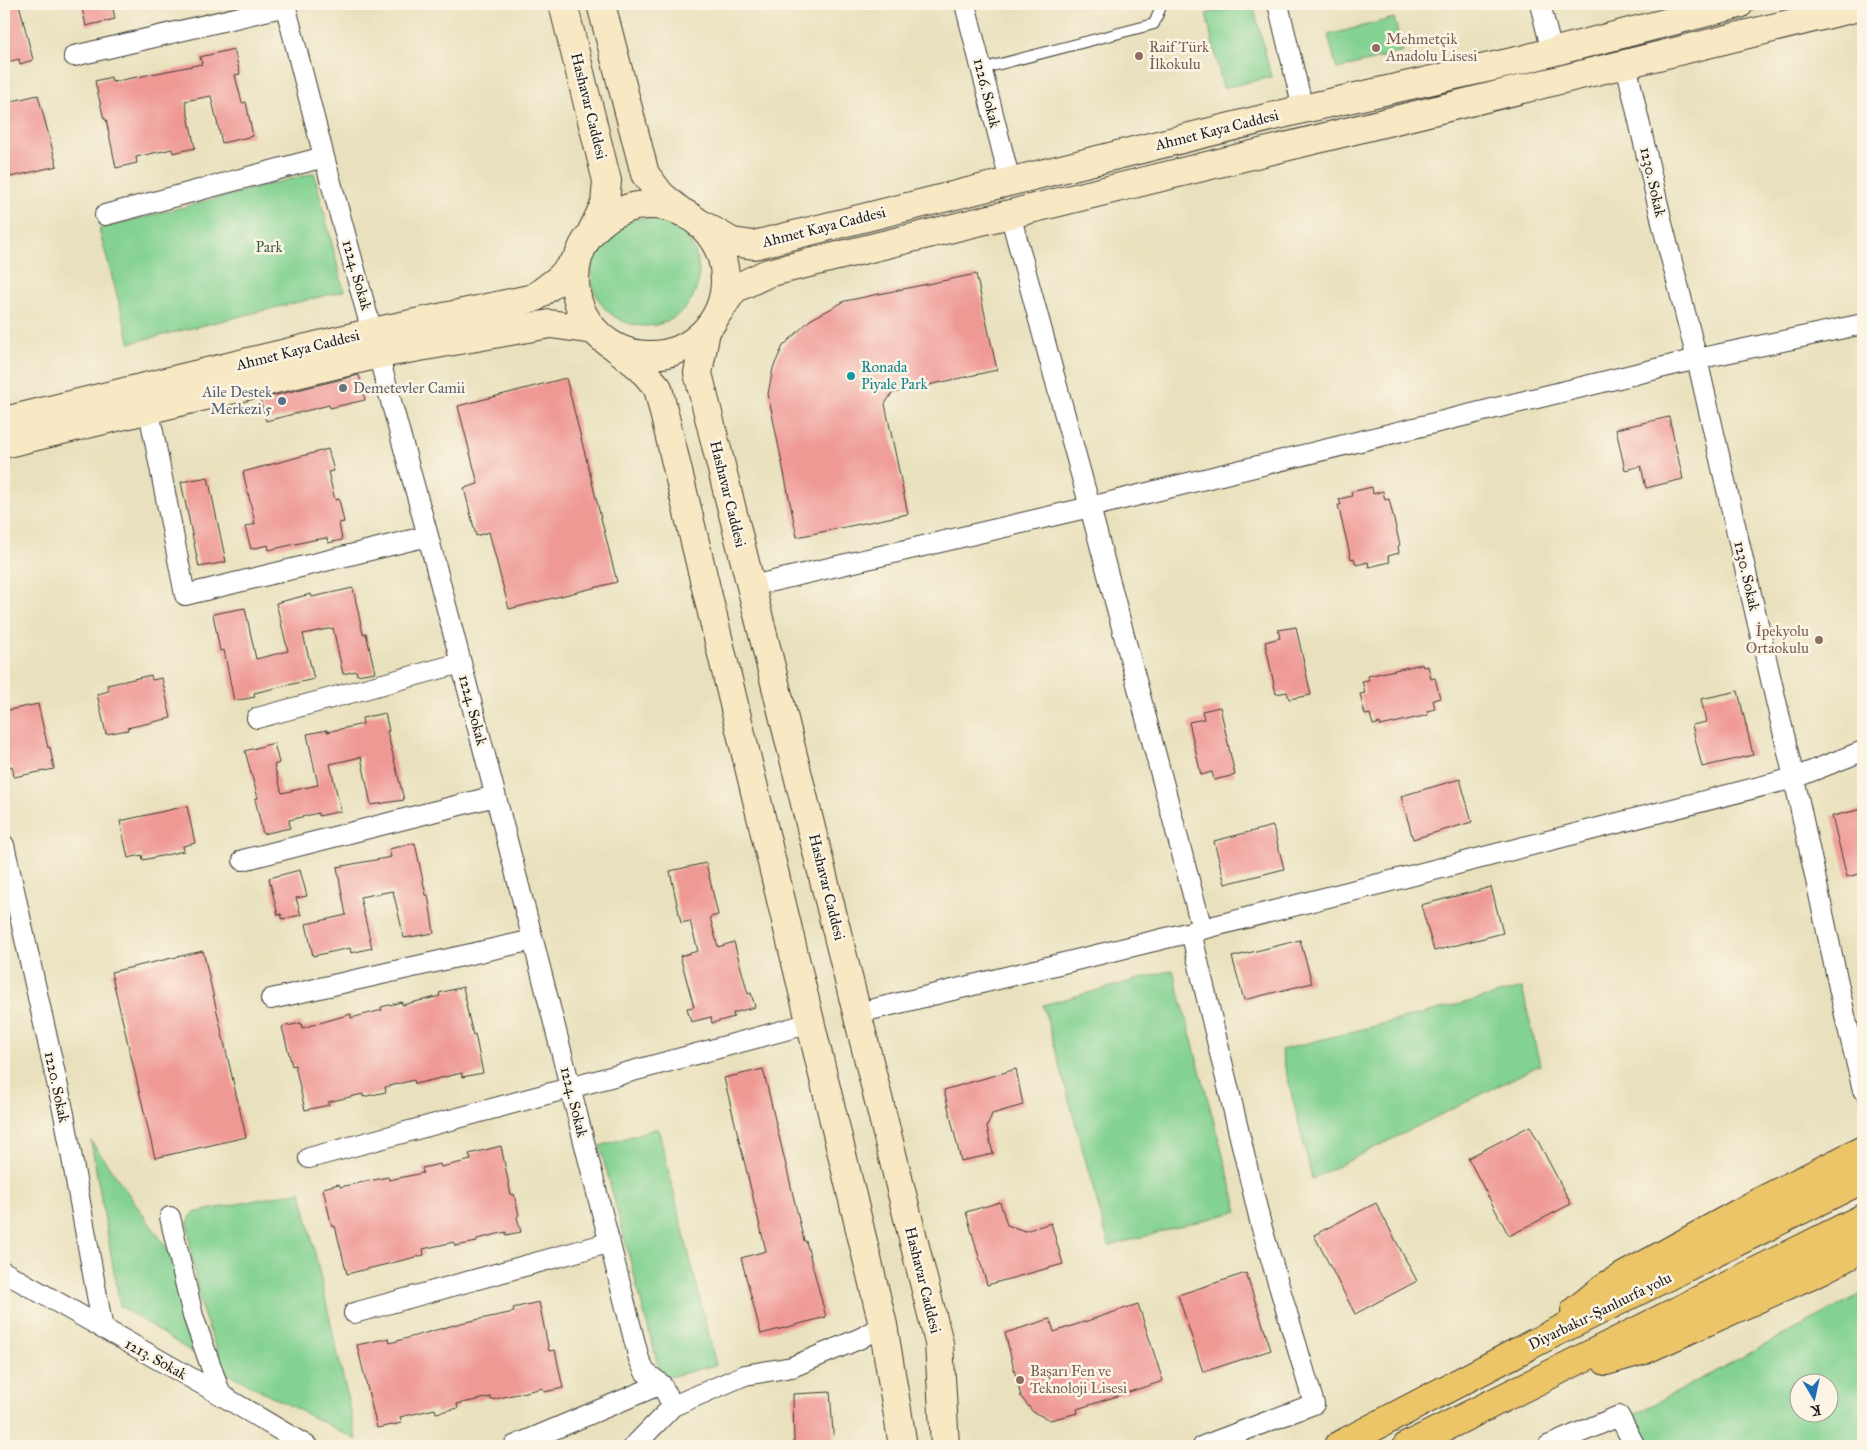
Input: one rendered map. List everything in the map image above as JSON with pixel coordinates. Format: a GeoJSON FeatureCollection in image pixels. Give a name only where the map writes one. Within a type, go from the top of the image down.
{"type":"FeatureCollection","features":[{"type":"Feature","properties":{"kind":"highway"},"geometry":{"type":"LineString","coordinates":[[1540,1340],[1606,1286],[1759,1202],[1863,1150]]}},
{"type":"Feature","properties":{"kind":"highway","name":"Diyarbakır-Şanlıurfa yolu"},"geometry":{"type":"LineString","coordinates":[[1338,1446],[1540,1340],[1863,1179]]}},
{"type":"Feature","properties":{"kind":"highway"},"geometry":{"type":"LineString","coordinates":[[1424,1443],[1537,1382],[1863,1218]]}},
{"type":"Feature","properties":{"kind":"highway"},"geometry":{"type":"LineString","coordinates":[[1537,1382],[1644,1350],[1821,1270],[1863,1248]]}},
{"type":"Feature","properties":{"kind":"main road","name":"Hashavar Caddesi"},"geometry":{"type":"LineString","coordinates":[[562,4],[607,181],[605,204],[584,246]]}},
{"type":"Feature","properties":{"kind":"main road"},"geometry":{"type":"LineString","coordinates":[[601,4],[645,174],[661,195],[689,217],[715,242],[724,264],[725,288],[712,321]]}},
{"type":"Feature","properties":{"kind":"main road","name":"Ahmet Kaya Caddesi"},"geometry":{"type":"LineString","coordinates":[[689,217],[732,242],[754,244],[1303,109],[1552,52],[1740,4]]}},
{"type":"Feature","properties":{"kind":"main road"},"geometry":{"type":"LineString","coordinates":[[604,338],[638,354],[664,354],[687,346],[712,321],[734,289],[768,272],[1863,6]]}},
{"type":"Feature","properties":{"kind":"main road"},"geometry":{"type":"LineString","coordinates":[[689,217],[655,205],[631,208],[609,217],[584,246],[575,283],[576,291],[580,308],[604,338],[640,367],[658,388],[884,1325],[903,1446]]}},
{"type":"Feature","properties":{"kind":"main road","name":"Ahmet Kaya Caddesi"},"geometry":{"type":"LineString","coordinates":[[4,421],[146,398],[376,343],[534,298],[559,279],[584,246]]}},
{"type":"Feature","properties":{"kind":"main road","name":"Hashavar Caddesi"},"geometry":{"type":"LineString","coordinates":[[712,321],[698,373],[939,1343],[945,1446]]}},
{"type":"Feature","properties":{"kind":"main road","name":"Ahmet Kaya Caddesi"},"geometry":{"type":"LineString","coordinates":[[376,343],[550,324],[604,338]]}},
{"type":"Feature","properties":{"kind":"main road","name":"Ahmet Kaya Caddesi"},"geometry":{"type":"LineString","coordinates":[[4,444],[146,398]]}},
{"type":"Feature","properties":{"kind":"street","name":"1226. Sokak"},"geometry":{"type":"LineString","coordinates":[[965,4],[1010,181]]}},
{"type":"Feature","properties":{"kind":"street"},"geometry":{"type":"LineString","coordinates":[[1278,4],[1303,109]]}},
{"type":"Feature","properties":{"kind":"street"},"geometry":{"type":"LineString","coordinates":[[1540,4],[1552,52]]}},
{"type":"Feature","properties":{"kind":"street"},"geometry":{"type":"LineString","coordinates":[[74,56],[286,5]]}},
{"type":"Feature","properties":{"kind":"street","name":"1224. Sokak"},"geometry":{"type":"LineString","coordinates":[[286,5],[324,157],[428,536],[639,1359],[645,1372],[661,1384],[673,1406]]}},
{"type":"Feature","properties":{"kind":"street","name":"1230. Sokak"},"geometry":{"type":"LineString","coordinates":[[1626,64],[1663,227],[1697,359],[1794,778],[1863,1090]]}},
{"type":"Feature","properties":{"kind":"street"},"geometry":{"type":"LineString","coordinates":[[105,215],[324,157]]}},
{"type":"Feature","properties":{"kind":"street"},"geometry":{"type":"LineString","coordinates":[[1010,214],[1090,507],[1196,931],[1261,1225],[1314,1404],[1203,1446]]}},
{"type":"Feature","properties":{"kind":"street"},"geometry":{"type":"LineString","coordinates":[[752,586],[1090,507],[1697,359],[1863,324]]}},
{"type":"Feature","properties":{"kind":"street"},"geometry":{"type":"LineString","coordinates":[[146,398],[185,595],[428,536]]}},
{"type":"Feature","properties":{"kind":"street"},"geometry":{"type":"LineString","coordinates":[[257,718],[461,663]]}},
{"type":"Feature","properties":{"kind":"street"},"geometry":{"type":"LineString","coordinates":[[858,1014],[1196,931],[1794,778],[1863,751]]}},
{"type":"Feature","properties":{"kind":"street"},"geometry":{"type":"LineString","coordinates":[[243,860],[495,796]]}},
{"type":"Feature","properties":{"kind":"street","name":"1220. Sokak"},"geometry":{"type":"LineString","coordinates":[[4,846],[64,1114],[103,1329]]}},
{"type":"Feature","properties":{"kind":"street"},"geometry":{"type":"LineString","coordinates":[[271,999],[533,940]]}},
{"type":"Feature","properties":{"kind":"street"},"geometry":{"type":"LineString","coordinates":[[309,1158],[811,1023]]}},
{"type":"Feature","properties":{"kind":"street"},"geometry":{"type":"LineString","coordinates":[[170,1217],[193,1316],[221,1394]]}},
{"type":"Feature","properties":{"kind":"street"},"geometry":{"type":"LineString","coordinates":[[354,1314],[608,1243]]}},
{"type":"Feature","properties":{"kind":"street","name":"1213. Sokak"},"geometry":{"type":"LineString","coordinates":[[4,1272],[221,1394],[307,1446]]}},
{"type":"Feature","properties":{"kind":"street"},"geometry":{"type":"LineString","coordinates":[[634,1446],[673,1406],[745,1376],[792,1367],[861,1338],[884,1325]]}},
{"type":"Feature","properties":{"kind":"street"},"geometry":{"type":"LineString","coordinates":[[514,1446],[661,1384]]}},
{"type":"Feature","properties":{"kind":"street"},"geometry":{"type":"LineString","coordinates":[[1548,1446],[1619,1416],[1635,1446]]}},
{"type":"Feature","properties":{"kind":"lane"},"geometry":{"type":"LineString","coordinates":[[981,69],[1154,24],[1162,4]]}},
{"type":"Feature","properties":{"kind":"green space"},"geometry":{"type":"Polygon","coordinates":[[[1253,4],[1271,77],[1223,88],[1206,14],[1253,4]]]}},
{"type":"Feature","properties":{"kind":"green space"},"geometry":{"type":"Polygon","coordinates":[[[1394,18],[1403,52],[1337,69],[1328,35],[1394,18]]]}},
{"type":"Feature","properties":{"kind":"green space","name":"Park"},"geometry":{"type":"Polygon","coordinates":[[[314,173],[344,291],[130,343],[99,229],[314,173]]]}},
{"type":"Feature","properties":{"kind":"green space"},"geometry":{"type":"Polygon","coordinates":[[[645,218],[666,222],[683,234],[695,251],[699,272],[695,293],[683,310],[666,322],[645,326],[624,322],[607,310],[595,293],[591,272],[595,251],[607,234],[624,222],[645,218]]]}},
{"type":"Feature","properties":{"kind":"green space"},"geometry":{"type":"Polygon","coordinates":[[[1173,970],[1238,1211],[1109,1246],[1043,1005],[1173,970]]]}},
{"type":"Feature","properties":{"kind":"green space"},"geometry":{"type":"Polygon","coordinates":[[[1522,988],[1540,1065],[1312,1179],[1281,1050],[1522,988]]]}},
{"type":"Feature","properties":{"kind":"green space"},"geometry":{"type":"Polygon","coordinates":[[[658,1128],[716,1365],[669,1377],[660,1373],[600,1146],[658,1128]]]}},
{"type":"Feature","properties":{"kind":"green space"},"geometry":{"type":"Polygon","coordinates":[[[91,1141],[171,1254],[193,1353],[120,1306],[91,1141]]]}},
{"type":"Feature","properties":{"kind":"green space"},"geometry":{"type":"Polygon","coordinates":[[[301,1191],[357,1440],[225,1372],[202,1310],[192,1261],[188,1222],[193,1213],[301,1191]]]}},
{"type":"Feature","properties":{"kind":"green space"},"geometry":{"type":"Polygon","coordinates":[[[1863,1293],[1863,1446],[1650,1446],[1633,1415],[1863,1293]]]}},
{"type":"Feature","properties":{"kind":"building"},"geometry":{"type":"Polygon","coordinates":[[[4,4],[19,4],[33,60],[20,64],[19,59],[4,63],[4,4]]]}},
{"type":"Feature","properties":{"kind":"building"},"geometry":{"type":"Polygon","coordinates":[[[81,4],[112,4],[115,19],[86,26],[81,4]]]}},
{"type":"Feature","properties":{"kind":"building"},"geometry":{"type":"Polygon","coordinates":[[[234,49],[240,74],[235,75],[242,103],[246,102],[253,136],[222,143],[211,96],[185,101],[195,148],[173,153],[172,149],[136,157],[137,163],[116,168],[106,119],[104,119],[95,81],[111,77],[112,82],[202,64],[200,57],[234,49]]]}},
{"type":"Feature","properties":{"kind":"building"},"geometry":{"type":"Polygon","coordinates":[[[38,95],[57,166],[11,177],[4,149],[4,103],[38,95]]]}},
{"type":"Feature","properties":{"kind":"building"},"geometry":{"type":"Polygon","coordinates":[[[976,274],[997,370],[892,393],[885,404],[908,514],[797,537],[768,394],[773,368],[783,346],[810,320],[845,301],[976,274]]]}},
{"type":"Feature","properties":{"kind":"building"},"geometry":{"type":"Polygon","coordinates":[[[359,375],[365,400],[330,408],[329,405],[266,421],[260,399],[359,375]]]}},
{"type":"Feature","properties":{"kind":"building"},"geometry":{"type":"Polygon","coordinates":[[[566,378],[617,582],[509,609],[489,532],[476,536],[464,488],[478,484],[458,406],[566,378]]]}},
{"type":"Feature","properties":{"kind":"building"},"geometry":{"type":"Polygon","coordinates":[[[1669,417],[1683,479],[1646,488],[1641,466],[1625,470],[1616,429],[1669,417]]]}},
{"type":"Feature","properties":{"kind":"building"},"geometry":{"type":"Polygon","coordinates":[[[328,449],[334,471],[328,472],[335,500],[339,499],[344,522],[339,523],[342,540],[328,543],[327,538],[269,550],[268,545],[251,549],[245,527],[255,524],[243,472],[328,449]]]}},
{"type":"Feature","properties":{"kind":"building"},"geometry":{"type":"Polygon","coordinates":[[[208,477],[226,562],[199,567],[181,482],[208,477]]]}},
{"type":"Feature","properties":{"kind":"building"},"geometry":{"type":"Polygon","coordinates":[[[1372,487],[1373,494],[1383,491],[1385,500],[1389,499],[1400,545],[1398,546],[1399,553],[1388,556],[1390,562],[1369,567],[1368,562],[1356,565],[1354,558],[1351,559],[1338,505],[1341,505],[1339,499],[1352,496],[1351,492],[1372,487]]]}},
{"type":"Feature","properties":{"kind":"building"},"geometry":{"type":"Polygon","coordinates":[[[353,588],[363,634],[366,633],[375,672],[357,675],[356,671],[343,674],[333,628],[303,634],[314,679],[254,693],[255,697],[234,701],[224,650],[220,651],[213,614],[245,608],[256,659],[288,651],[276,603],[311,594],[312,597],[353,588]]]}},
{"type":"Feature","properties":{"kind":"building"},"geometry":{"type":"Polygon","coordinates":[[[1296,627],[1311,695],[1289,699],[1287,692],[1276,694],[1265,642],[1280,638],[1278,630],[1296,627]]]}},
{"type":"Feature","properties":{"kind":"building"},"geometry":{"type":"Polygon","coordinates":[[[1422,664],[1423,667],[1428,666],[1431,679],[1435,678],[1440,698],[1433,700],[1435,709],[1427,711],[1428,715],[1381,726],[1380,723],[1373,725],[1370,714],[1365,715],[1360,694],[1365,693],[1362,681],[1369,680],[1368,676],[1422,664]]]}},
{"type":"Feature","properties":{"kind":"building"},"geometry":{"type":"Polygon","coordinates":[[[151,675],[152,680],[162,678],[171,718],[106,734],[97,694],[109,691],[107,685],[151,675]]]}},
{"type":"Feature","properties":{"kind":"building"},"geometry":{"type":"Polygon","coordinates":[[[1738,691],[1753,755],[1702,767],[1692,725],[1706,722],[1701,699],[1738,691]]]}},
{"type":"Feature","properties":{"kind":"building"},"geometry":{"type":"Polygon","coordinates":[[[38,704],[54,769],[14,777],[12,766],[4,768],[4,711],[38,704]]]}},
{"type":"Feature","properties":{"kind":"building"},"geometry":{"type":"Polygon","coordinates":[[[1220,707],[1235,775],[1214,780],[1212,772],[1201,775],[1189,722],[1204,719],[1202,711],[1220,707]]]}},
{"type":"Feature","properties":{"kind":"building"},"geometry":{"type":"Polygon","coordinates":[[[385,713],[389,731],[387,731],[404,800],[371,805],[361,757],[330,764],[341,811],[319,816],[318,813],[289,820],[290,828],[263,834],[255,799],[258,798],[245,751],[274,743],[279,763],[274,765],[282,793],[318,785],[307,734],[327,730],[327,732],[363,724],[362,718],[385,713]]]}},
{"type":"Feature","properties":{"kind":"building"},"geometry":{"type":"Polygon","coordinates":[[[1460,779],[1472,822],[1413,839],[1401,796],[1460,779]]]}},
{"type":"Feature","properties":{"kind":"building"},"geometry":{"type":"Polygon","coordinates":[[[187,806],[195,843],[183,846],[184,851],[143,860],[142,855],[128,858],[120,821],[187,806]]]}},
{"type":"Feature","properties":{"kind":"building"},"geometry":{"type":"Polygon","coordinates":[[[1863,809],[1863,873],[1847,877],[1832,816],[1863,809]]]}},
{"type":"Feature","properties":{"kind":"building"},"geometry":{"type":"Polygon","coordinates":[[[1273,826],[1284,869],[1225,884],[1214,841],[1273,826]]]}},
{"type":"Feature","properties":{"kind":"building"},"geometry":{"type":"Polygon","coordinates":[[[415,843],[426,895],[428,895],[434,933],[404,938],[393,891],[360,897],[372,948],[351,953],[350,948],[313,956],[306,924],[346,915],[337,867],[391,857],[389,849],[415,843]]]}},
{"type":"Feature","properties":{"kind":"building"},"geometry":{"type":"Polygon","coordinates":[[[706,863],[718,915],[710,917],[718,947],[734,942],[748,994],[751,993],[755,1007],[733,1013],[734,1017],[712,1023],[711,1017],[691,1022],[687,1008],[694,1007],[680,956],[698,951],[690,921],[681,923],[670,871],[706,863]]]}},
{"type":"Feature","properties":{"kind":"building"},"geometry":{"type":"Polygon","coordinates":[[[300,870],[307,896],[296,898],[301,915],[282,919],[281,914],[278,915],[269,878],[300,870]]]}},
{"type":"Feature","properties":{"kind":"building"},"geometry":{"type":"Polygon","coordinates":[[[1491,887],[1503,933],[1434,951],[1421,905],[1491,887]]]}},
{"type":"Feature","properties":{"kind":"building"},"geometry":{"type":"Polygon","coordinates":[[[1300,940],[1312,983],[1244,1000],[1232,957],[1300,940]]]}},
{"type":"Feature","properties":{"kind":"building"},"geometry":{"type":"Polygon","coordinates":[[[203,951],[246,1137],[155,1158],[111,972],[203,951]]]}},
{"type":"Feature","properties":{"kind":"building"},"geometry":{"type":"Polygon","coordinates":[[[463,987],[483,1073],[462,1077],[462,1073],[415,1084],[414,1080],[385,1087],[386,1092],[363,1097],[363,1094],[328,1102],[329,1105],[305,1110],[295,1065],[292,1066],[282,1027],[301,1023],[302,1028],[351,1014],[351,1018],[382,1010],[381,1007],[402,1002],[402,1005],[440,996],[439,993],[463,987]]]}},
{"type":"Feature","properties":{"kind":"building"},"geometry":{"type":"Polygon","coordinates":[[[763,1069],[804,1241],[806,1241],[826,1317],[761,1334],[741,1258],[766,1251],[724,1078],[763,1069]]]}},
{"type":"Feature","properties":{"kind":"building"},"geometry":{"type":"Polygon","coordinates":[[[1016,1069],[1023,1105],[992,1114],[987,1127],[993,1154],[961,1161],[944,1090],[1016,1069]]]}},
{"type":"Feature","properties":{"kind":"building"},"geometry":{"type":"Polygon","coordinates":[[[1530,1126],[1571,1204],[1509,1236],[1468,1158],[1530,1126]]]}},
{"type":"Feature","properties":{"kind":"building"},"geometry":{"type":"Polygon","coordinates":[[[501,1146],[511,1195],[514,1194],[519,1215],[517,1217],[521,1232],[506,1235],[506,1232],[477,1239],[477,1242],[455,1246],[454,1242],[423,1249],[424,1255],[347,1274],[335,1226],[332,1227],[323,1188],[339,1184],[340,1187],[388,1177],[389,1180],[423,1173],[422,1168],[440,1164],[441,1167],[471,1160],[469,1154],[501,1146]]]}},
{"type":"Feature","properties":{"kind":"building"},"geometry":{"type":"Polygon","coordinates":[[[1000,1202],[1007,1225],[1025,1231],[1051,1223],[1063,1264],[987,1285],[966,1212],[1000,1202]]]}},
{"type":"Feature","properties":{"kind":"building"},"geometry":{"type":"Polygon","coordinates":[[[1376,1203],[1417,1281],[1355,1314],[1314,1235],[1376,1203]]]}},
{"type":"Feature","properties":{"kind":"building"},"geometry":{"type":"Polygon","coordinates":[[[1246,1273],[1271,1350],[1203,1372],[1178,1295],[1246,1273]]]}},
{"type":"Feature","properties":{"kind":"building"},"geometry":{"type":"Polygon","coordinates":[[[539,1302],[549,1351],[555,1350],[563,1388],[544,1392],[543,1388],[491,1400],[491,1397],[457,1404],[458,1408],[436,1413],[435,1409],[400,1417],[402,1423],[377,1428],[357,1345],[389,1338],[390,1343],[461,1323],[514,1312],[513,1308],[539,1302]]]}},
{"type":"Feature","properties":{"kind":"building"},"geometry":{"type":"Polygon","coordinates":[[[1138,1304],[1163,1381],[1077,1409],[1078,1413],[1050,1420],[1033,1412],[1021,1397],[1005,1333],[1050,1319],[1054,1332],[1138,1304]]]}},
{"type":"Feature","properties":{"kind":"building"},"geometry":{"type":"Polygon","coordinates":[[[830,1392],[834,1446],[794,1446],[793,1394],[830,1392]]]}},
{"type":"Feature","properties":{"kind":"place","name":"Mehmetçik Anadolu Lisesi"},"geometry":{"type":"Point","coordinates":[1376,48]}},
{"type":"Feature","properties":{"kind":"place","name":"Raif Türk İlkokulu"},"geometry":{"type":"Point","coordinates":[1139,56]}},
{"type":"Feature","properties":{"kind":"place","name":"Ronada Piyale Park"},"geometry":{"type":"Point","coordinates":[851,376]}},
{"type":"Feature","properties":{"kind":"place","name":"Demetevler Camii"},"geometry":{"type":"Point","coordinates":[343,388]}},
{"type":"Feature","properties":{"kind":"place","name":"Aile Destek Merkezi 5"},"geometry":{"type":"Point","coordinates":[282,401]}},
{"type":"Feature","properties":{"kind":"place","name":"İpekyolu Ortaokulu"},"geometry":{"type":"Point","coordinates":[1819,640]}},
{"type":"Feature","properties":{"kind":"place","name":"Başarı Fen ve Teknoloji Lisesi"},"geometry":{"type":"Point","coordinates":[1020,1380]}}]}
